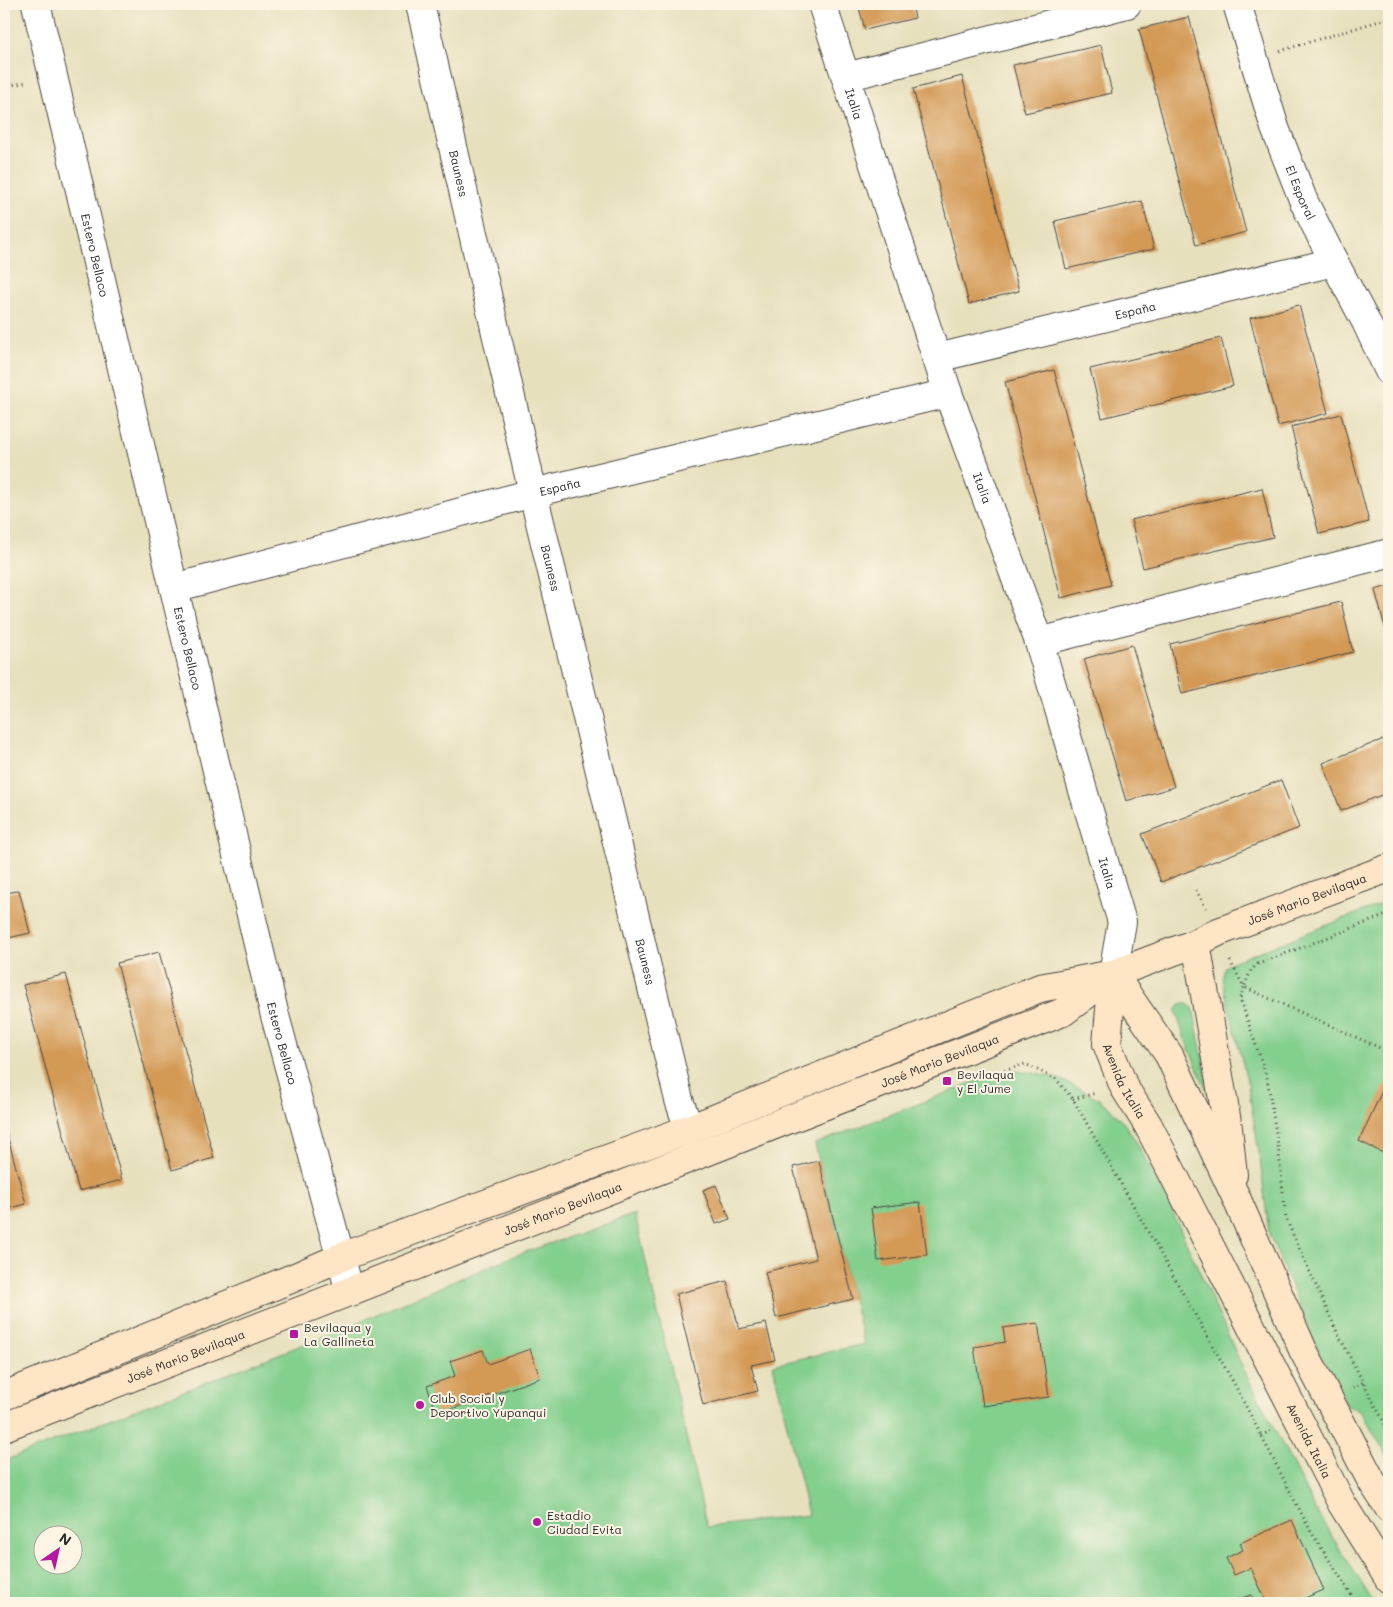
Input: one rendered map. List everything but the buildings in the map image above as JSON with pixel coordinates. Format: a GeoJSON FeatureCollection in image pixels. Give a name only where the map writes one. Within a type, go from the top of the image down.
{"type":"FeatureCollection","features":[{"type":"Feature","properties":{"kind":"main road","name":"José Mario Bevilaqua"},"geometry":{"type":"LineString","coordinates":[[4,1396],[341,1257],[689,1129],[1040,988],[1113,974],[1389,868]]}},
{"type":"Feature","properties":{"kind":"main road"},"geometry":{"type":"LineString","coordinates":[[1207,937],[1235,1194]]}},
{"type":"Feature","properties":{"kind":"main road","name":"José Mario Bevilaqua"},"geometry":{"type":"LineString","coordinates":[[4,1427],[1063,1012],[1113,974]]}},
{"type":"Feature","properties":{"kind":"main road"},"geometry":{"type":"LineString","coordinates":[[1113,974],[1169,1055],[1235,1194],[1303,1350],[1371,1480],[1389,1508]]}},
{"type":"Feature","properties":{"kind":"main road","name":"Avenida Italia"},"geometry":{"type":"LineString","coordinates":[[1113,974],[1108,1044],[1124,1087],[1152,1133],[1342,1504],[1389,1579]]}},
{"type":"Feature","properties":{"kind":"street","name":"Estero Bellaco"},"geometry":{"type":"LineString","coordinates":[[36,4],[274,1012],[350,1292]]}},
{"type":"Feature","properties":{"kind":"street","name":"Bauness"},"geometry":{"type":"LineString","coordinates":[[420,4],[533,493],[679,1100],[689,1129]]}},
{"type":"Feature","properties":{"kind":"street","name":"Italia"},"geometry":{"type":"LineString","coordinates":[[822,4],[936,358],[1039,642],[1122,922],[1113,974]]}},
{"type":"Feature","properties":{"kind":"street"},"geometry":{"type":"LineString","coordinates":[[846,77],[1127,4]]}},
{"type":"Feature","properties":{"kind":"street","name":"El Esporal"},"geometry":{"type":"LineString","coordinates":[[1237,4],[1275,128],[1304,202],[1389,371]]}},
{"type":"Feature","properties":{"kind":"street","name":"España"},"geometry":{"type":"LineString","coordinates":[[936,358],[1334,262]]}},
{"type":"Feature","properties":{"kind":"street","name":"España"},"geometry":{"type":"LineString","coordinates":[[174,588],[533,493],[948,393]]}},
{"type":"Feature","properties":{"kind":"street"},"geometry":{"type":"LineString","coordinates":[[1039,642],[1389,552]]}},
{"type":"Feature","properties":{"kind":"path"},"geometry":{"type":"LineString","coordinates":[[1254,60],[1389,18]]}},
{"type":"Feature","properties":{"kind":"path"},"geometry":{"type":"LineString","coordinates":[[1196,890],[1207,937],[1230,963],[1244,987],[1389,1052]]}},
{"type":"Feature","properties":{"kind":"path"},"geometry":{"type":"LineString","coordinates":[[1389,914],[1258,964],[1252,970],[1240,998],[1267,1078],[1278,1146],[1286,1220],[1337,1332],[1389,1432]]}},
{"type":"Feature","properties":{"kind":"path"},"geometry":{"type":"LineString","coordinates":[[996,1074],[1025,1064],[1056,1079],[1073,1099],[1236,1387],[1311,1532],[1357,1603]]}},
{"type":"Feature","properties":{"kind":"green space"},"geometry":{"type":"Polygon","coordinates":[[[1389,901],[1389,1459],[1360,1410],[1347,1406],[1319,1352],[1269,1234],[1260,1159],[1248,1085],[1222,979],[1225,967],[1230,963],[1389,901]]]}},
{"type":"Feature","properties":{"kind":"green space"},"geometry":{"type":"Polygon","coordinates":[[[1180,1004],[1187,1004],[1193,1008],[1211,1100],[1184,1037],[1176,1011],[1180,1004]]]}},
{"type":"Feature","properties":{"kind":"green space"},"geometry":{"type":"Polygon","coordinates":[[[1018,1071],[1041,1074],[1062,1080],[1096,1097],[1111,1109],[1123,1122],[1137,1143],[1168,1202],[1241,1364],[1319,1516],[1374,1603],[12,1603],[4,1586],[4,1461],[330,1334],[511,1257],[635,1214],[707,1527],[808,1515],[773,1365],[864,1344],[815,1144],[995,1074],[1018,1071]]]}},
{"type":"Feature","properties":{"kind":"place","name":"Bevilaqua y El Jume"},"geometry":{"type":"Point","coordinates":[947,1081]}},
{"type":"Feature","properties":{"kind":"place","name":"Bevilaqua y La Gallineta"},"geometry":{"type":"Point","coordinates":[294,1334]}},
{"type":"Feature","properties":{"kind":"place","name":"Club Social y Deportivo Yupanqui"},"geometry":{"type":"Point","coordinates":[420,1405]}},
{"type":"Feature","properties":{"kind":"place","name":"Estadio Ciudad Evita"},"geometry":{"type":"Point","coordinates":[537,1522]}}]}
